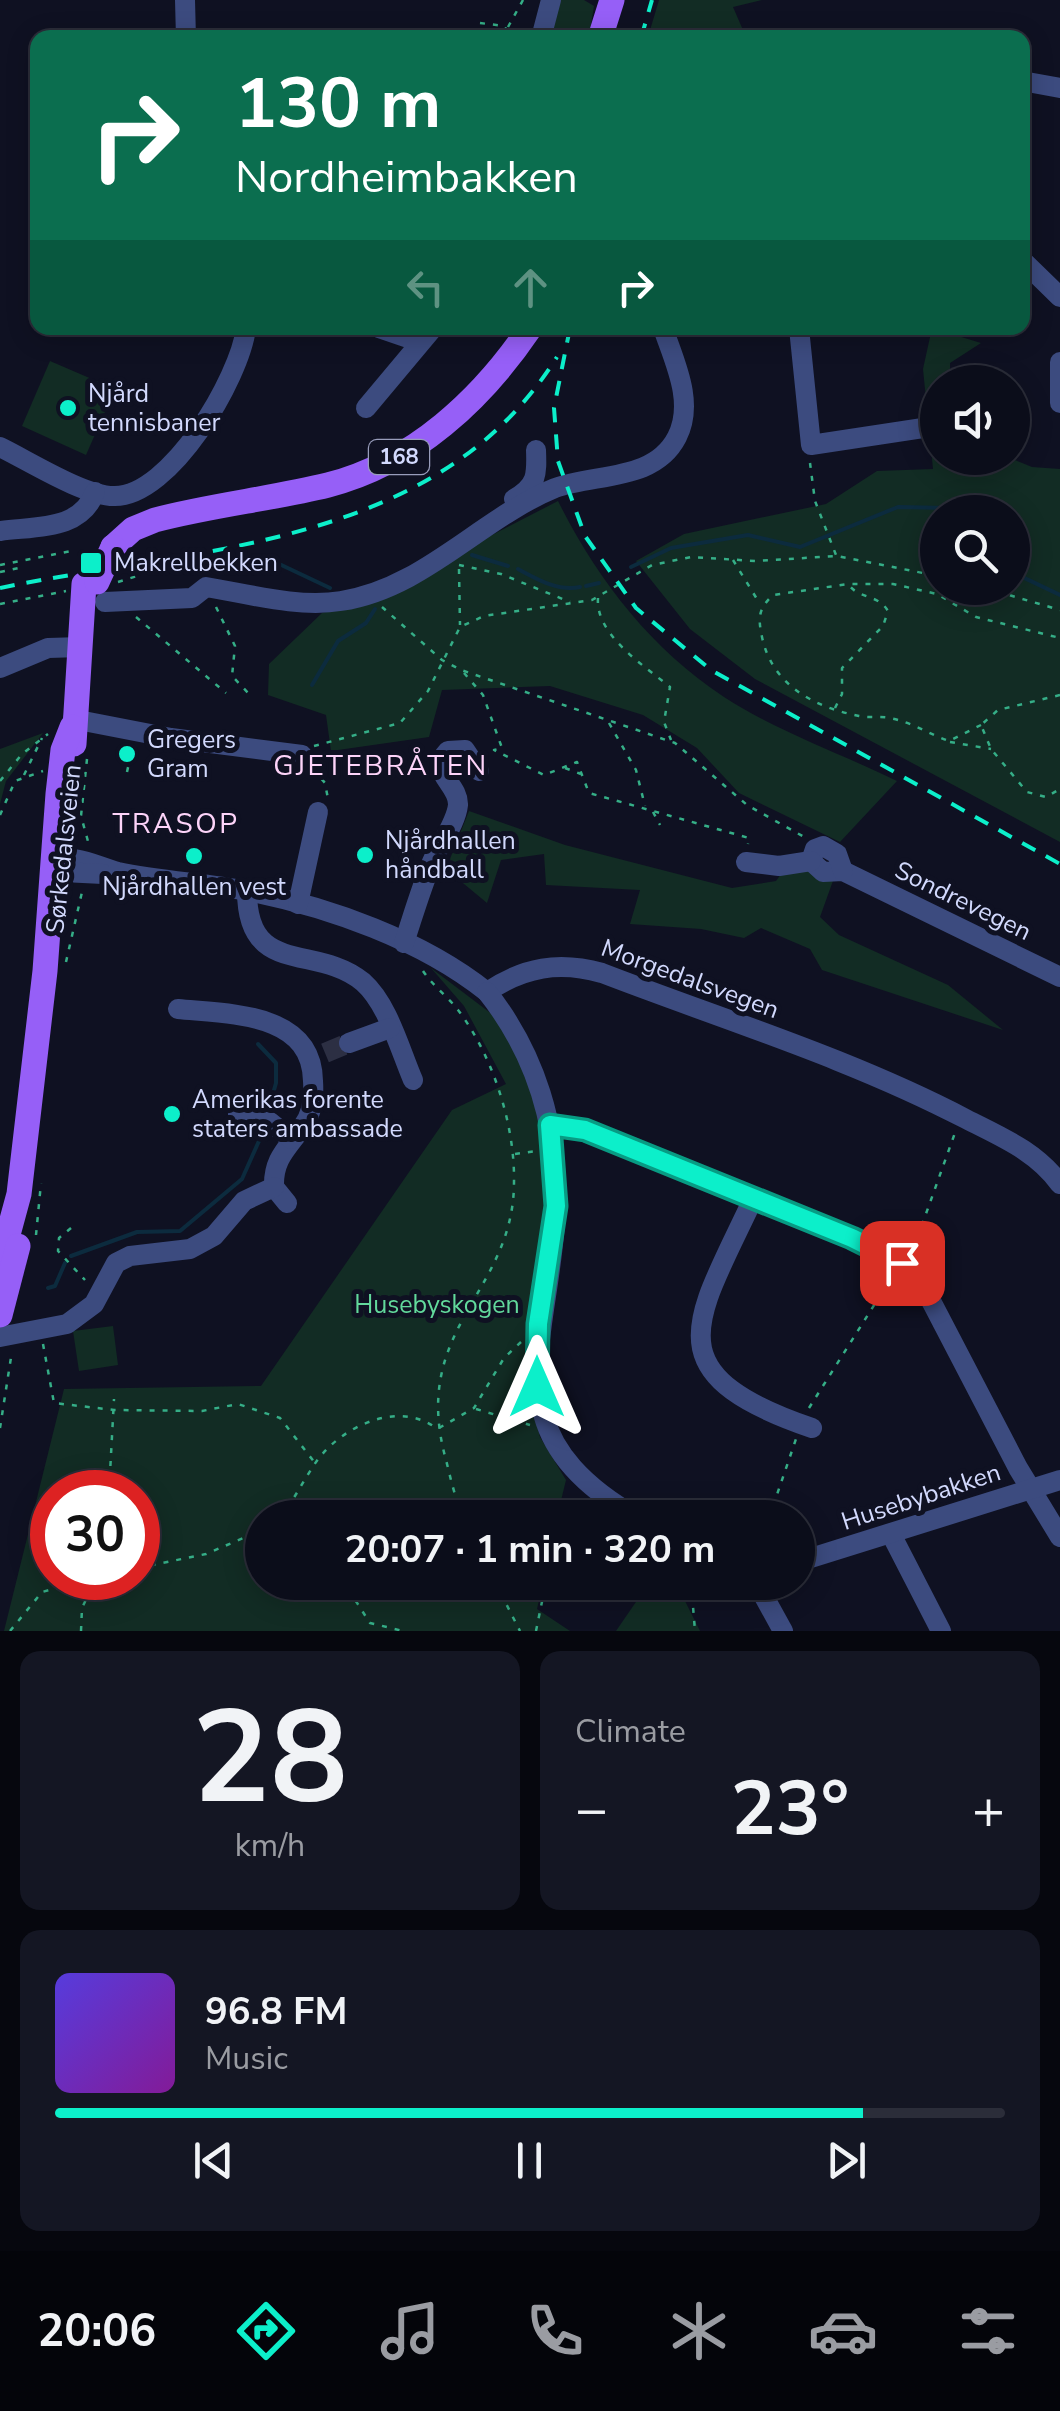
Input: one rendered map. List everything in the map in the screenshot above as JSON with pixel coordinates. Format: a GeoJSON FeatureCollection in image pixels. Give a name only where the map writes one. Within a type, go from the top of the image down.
{"type":"FeatureCollection","features":[{"type":"Feature","properties":{"kind":"main road"},"geometry":{"type":"LineString","coordinates":[[603,30],[612,0]]}},
{"type":"Feature","properties":{"kind":"main road","name":"168"},"geometry":{"type":"LineString","coordinates":[[95,549],[111,528],[140,511],[176,502],[220,504],[328,485],[398,457],[461,409],[524,335]]}},
{"type":"Feature","properties":{"kind":"main road","name":"Sørkedalsveien"},"geometry":{"type":"LineString","coordinates":[[0,1264],[45,971],[67,863],[63,750],[81,644],[79,619],[96,592],[95,549]]}},
{"type":"Feature","properties":{"kind":"main road","name":"Sørkedalsveien"},"geometry":{"type":"LineString","coordinates":[[0,1315],[18,1244],[12,1196]]}},
{"type":"Feature","properties":{"kind":"street"},"geometry":{"type":"LineString","coordinates":[[185,0],[186,30]]}},
{"type":"Feature","properties":{"kind":"street"},"geometry":{"type":"LineString","coordinates":[[543,30],[551,0]]}},
{"type":"Feature","properties":{"kind":"street"},"geometry":{"type":"LineString","coordinates":[[1030,82],[1060,88]]}},
{"type":"Feature","properties":{"kind":"street"},"geometry":{"type":"LineString","coordinates":[[1030,268],[1060,297]]}},
{"type":"Feature","properties":{"kind":"street"},"geometry":{"type":"LineString","coordinates":[[0,447],[96,492],[130,495],[160,476],[225,393],[245,335]]}},
{"type":"Feature","properties":{"kind":"street"},"geometry":{"type":"LineString","coordinates":[[366,408],[427,335]]}},
{"type":"Feature","properties":{"kind":"street"},"geometry":{"type":"LineString","coordinates":[[96,592],[192,598],[206,587],[313,603],[370,595],[555,488],[644,468],[676,439],[684,418],[682,384],[665,335]]}},
{"type":"Feature","properties":{"kind":"street"},"geometry":{"type":"LineString","coordinates":[[800,335],[811,444],[920,428]]}},
{"type":"Feature","properties":{"kind":"street"},"geometry":{"type":"LineString","coordinates":[[1060,362],[1060,403]]}},
{"type":"Feature","properties":{"kind":"street"},"geometry":{"type":"LineString","coordinates":[[511,514],[505,505],[530,490],[537,476],[536,450]]}},
{"type":"Feature","properties":{"kind":"street"},"geometry":{"type":"LineString","coordinates":[[0,531],[75,520],[87,510],[96,492]]}},
{"type":"Feature","properties":{"kind":"street"},"geometry":{"type":"LineString","coordinates":[[0,668],[48,648],[81,644]]}},
{"type":"Feature","properties":{"kind":"street"},"geometry":{"type":"LineString","coordinates":[[66,726],[171,738],[307,762]]}},
{"type":"Feature","properties":{"kind":"street"},"geometry":{"type":"LineString","coordinates":[[404,943],[432,863],[457,808],[457,796],[440,768],[441,759],[448,751],[465,750],[479,771]]}},
{"type":"Feature","properties":{"kind":"street"},"geometry":{"type":"LineString","coordinates":[[298,904],[318,812]]}},
{"type":"Feature","properties":{"kind":"street"},"geometry":{"type":"LineString","coordinates":[[746,862],[780,866],[814,854]]}},
{"type":"Feature","properties":{"kind":"street","name":"Sondrevegen"},"geometry":{"type":"LineString","coordinates":[[814,854],[837,854],[844,871],[1060,978]]}},
{"type":"Feature","properties":{"kind":"street"},"geometry":{"type":"LineString","coordinates":[[67,863],[247,891],[298,904],[404,943],[448,964],[487,992],[526,1052],[551,1136],[554,1234],[538,1324],[537,1387],[548,1430],[576,1472],[614,1500]]}},
{"type":"Feature","properties":{"kind":"street"},"geometry":{"type":"LineString","coordinates":[[247,891],[250,928],[258,939],[361,981],[390,1028],[413,1080]]}},
{"type":"Feature","properties":{"kind":"street","name":"Morgedalsvegen"},"geometry":{"type":"LineString","coordinates":[[487,992],[528,971],[581,967],[839,1058],[1032,1154],[1060,1184]]}},
{"type":"Feature","properties":{"kind":"street"},"geometry":{"type":"LineString","coordinates":[[0,1337],[67,1324],[88,1311],[116,1263],[130,1256],[177,1253],[204,1242],[244,1201],[281,1195],[276,1163],[311,1109],[317,1056],[272,1022],[178,1009]]}},
{"type":"Feature","properties":{"kind":"street"},"geometry":{"type":"LineString","coordinates":[[349,1043],[390,1028]]}},
{"type":"Feature","properties":{"kind":"street"},"geometry":{"type":"LineString","coordinates":[[238,1115],[270,1122],[291,1140]]}},
{"type":"Feature","properties":{"kind":"street"},"geometry":{"type":"LineString","coordinates":[[551,1136],[585,1130],[902,1263],[929,1297],[1060,1537]]}},
{"type":"Feature","properties":{"kind":"street"},"geometry":{"type":"LineString","coordinates":[[753,1199],[700,1316],[700,1352],[708,1368],[729,1388],[806,1426]]}},
{"type":"Feature","properties":{"kind":"street","name":"Husebybakken"},"geometry":{"type":"LineString","coordinates":[[815,1557],[1060,1480]]}},
{"type":"Feature","properties":{"kind":"street"},"geometry":{"type":"LineString","coordinates":[[891,1534],[942,1631]]}},
{"type":"Feature","properties":{"kind":"street"},"geometry":{"type":"LineString","coordinates":[[766,1600],[783,1631]]}},
{"type":"Feature","properties":{"kind":"path"},"geometry":{"type":"LineString","coordinates":[[480,23],[507,28],[523,0]]}},
{"type":"Feature","properties":{"kind":"path"},"geometry":{"type":"LineString","coordinates":[[811,444],[815,501],[837,556]]}},
{"type":"Feature","properties":{"kind":"path"},"geometry":{"type":"LineString","coordinates":[[0,565],[95,549]]}},
{"type":"Feature","properties":{"kind":"path"},"geometry":{"type":"LineString","coordinates":[[33,550],[34,558]]}},
{"type":"Feature","properties":{"kind":"path"},"geometry":{"type":"LineString","coordinates":[[460,627],[484,616],[598,597],[652,565],[692,557],[733,560],[837,556],[920,572]]}},
{"type":"Feature","properties":{"kind":"path"},"geometry":{"type":"LineString","coordinates":[[733,560],[761,606]]}},
{"type":"Feature","properties":{"kind":"path"},"geometry":{"type":"LineString","coordinates":[[177,564],[191,570],[206,587],[235,646],[232,676],[252,697]]}},
{"type":"Feature","properties":{"kind":"path"},"geometry":{"type":"LineString","coordinates":[[318,812],[329,795],[319,771],[307,762],[318,742],[374,733],[400,723],[428,690],[460,627],[460,565],[502,574],[571,602]]}},
{"type":"Feature","properties":{"kind":"path"},"geometry":{"type":"LineString","coordinates":[[0,572],[23,567]]}},
{"type":"Feature","properties":{"kind":"path"},"geometry":{"type":"LineString","coordinates":[[126,580],[153,571]]}},
{"type":"Feature","properties":{"kind":"path"},"geometry":{"type":"LineString","coordinates":[[990,749],[949,741],[907,722],[834,709],[789,686],[771,664],[759,619],[761,606],[772,595],[875,581],[937,594],[976,618],[1060,638]]}},
{"type":"Feature","properties":{"kind":"path"},"geometry":{"type":"LineString","coordinates":[[834,709],[842,694],[842,668],[883,626],[888,611],[874,596],[856,593],[848,584]]}},
{"type":"Feature","properties":{"kind":"path"},"geometry":{"type":"LineString","coordinates":[[0,604],[96,592],[226,694]]}},
{"type":"Feature","properties":{"kind":"path"},"geometry":{"type":"LineString","coordinates":[[370,595],[442,660],[461,670],[672,741]]}},
{"type":"Feature","properties":{"kind":"path"},"geometry":{"type":"LineString","coordinates":[[598,597],[600,620],[656,680],[670,686],[664,722],[672,741],[726,790],[795,828],[814,854]]}},
{"type":"Feature","properties":{"kind":"path"},"geometry":{"type":"LineString","coordinates":[[1030,601],[1060,610]]}},
{"type":"Feature","properties":{"kind":"path"},"geometry":{"type":"LineString","coordinates":[[461,670],[483,695],[502,748],[494,750],[544,774],[577,762],[589,793],[749,838],[746,862]]}},
{"type":"Feature","properties":{"kind":"path"},"geometry":{"type":"LineString","coordinates":[[949,741],[981,725],[998,710],[1060,695]]}},
{"type":"Feature","properties":{"kind":"path"},"geometry":{"type":"LineString","coordinates":[[608,722],[636,770],[649,810],[660,825]]}},
{"type":"Feature","properties":{"kind":"path"},"geometry":{"type":"LineString","coordinates":[[981,725],[990,749],[1027,792],[1046,797],[1060,788]]}},
{"type":"Feature","properties":{"kind":"path"},"geometry":{"type":"LineString","coordinates":[[0,781],[43,736],[66,726]]}},
{"type":"Feature","properties":{"kind":"path"},"geometry":{"type":"LineString","coordinates":[[23,777],[43,736]]}},
{"type":"Feature","properties":{"kind":"path"},"geometry":{"type":"LineString","coordinates":[[127,772],[132,752]]}},
{"type":"Feature","properties":{"kind":"path"},"geometry":{"type":"LineString","coordinates":[[564,767],[582,774]]}},
{"type":"Feature","properties":{"kind":"path"},"geometry":{"type":"LineString","coordinates":[[0,781],[54,770]]}},
{"type":"Feature","properties":{"kind":"path"},"geometry":{"type":"LineString","coordinates":[[67,863],[81,816],[85,774]]}},
{"type":"Feature","properties":{"kind":"path"},"geometry":{"type":"LineString","coordinates":[[0,814],[15,781]]}},
{"type":"Feature","properties":{"kind":"path"},"geometry":{"type":"LineString","coordinates":[[420,967],[468,1026],[500,1095],[513,1154],[514,1186],[506,1236],[488,1277],[464,1310],[445,1355],[437,1395],[438,1428],[460,1500]]}},
{"type":"Feature","properties":{"kind":"path"},"geometry":{"type":"LineString","coordinates":[[776,1500],[828,1373],[913,1250],[961,1116]]}},
{"type":"Feature","properties":{"kind":"path"},"geometry":{"type":"LineString","coordinates":[[513,1154],[551,1136]]}},
{"type":"Feature","properties":{"kind":"path"},"geometry":{"type":"LineString","coordinates":[[71,1228],[59,1238],[58,1251],[98,1297]]}},
{"type":"Feature","properties":{"kind":"path"},"geometry":{"type":"LineString","coordinates":[[438,1428],[474,1408],[504,1358],[538,1324]]}},
{"type":"Feature","properties":{"kind":"path"},"geometry":{"type":"LineString","coordinates":[[38,1331],[50,1367],[54,1403],[114,1410],[202,1410],[238,1404],[280,1418],[315,1463]]}},
{"type":"Feature","properties":{"kind":"path"},"geometry":{"type":"LineString","coordinates":[[110,1470],[114,1398]]}},
{"type":"Feature","properties":{"kind":"path"},"geometry":{"type":"LineString","coordinates":[[474,1408],[548,1430]]}},
{"type":"Feature","properties":{"kind":"path"},"geometry":{"type":"LineString","coordinates":[[292,1500],[315,1463],[362,1424],[405,1415],[426,1420],[438,1428]]}},
{"type":"Feature","properties":{"kind":"path"},"geometry":{"type":"LineString","coordinates":[[160,1563],[206,1554],[245,1537]]}},
{"type":"Feature","properties":{"kind":"path"},"geometry":{"type":"LineString","coordinates":[[10,1631],[35,1600]]}},
{"type":"Feature","properties":{"kind":"path"},"geometry":{"type":"LineString","coordinates":[[81,1631],[86,1600]]}},
{"type":"Feature","properties":{"kind":"path"},"geometry":{"type":"LineString","coordinates":[[355,1600],[370,1623],[404,1631]]}},
{"type":"Feature","properties":{"kind":"path"},"geometry":{"type":"LineString","coordinates":[[504,1600],[520,1631]]}},
{"type":"Feature","properties":{"kind":"path"},"geometry":{"type":"LineString","coordinates":[[536,1631],[542,1600]]}},
{"type":"Feature","properties":{"kind":"path"},"geometry":{"type":"LineString","coordinates":[[692,1600],[694,1631]]}},
{"type":"Feature","properties":{"kind":"green space"},"geometry":{"type":"Polygon","coordinates":[[[561,0],[584,0],[594,6],[590,30],[552,30],[561,0]]]}},
{"type":"Feature","properties":{"kind":"green space"},"geometry":{"type":"Polygon","coordinates":[[[659,0],[762,0],[733,7],[743,30],[650,30],[659,0]]]}},
{"type":"Feature","properties":{"kind":"green space"},"geometry":{"type":"Polygon","coordinates":[[[930,335],[955,335],[981,343],[950,363],[924,365],[930,335]]]}},
{"type":"Feature","properties":{"kind":"green space","name":"Njård tennisbaner"},"geometry":{"type":"Polygon","coordinates":[[[50,361],[115,389],[86,455],[22,426],[50,361]]]}},
{"type":"Feature","properties":{"kind":"green space"},"geometry":{"type":"Polygon","coordinates":[[[1030,466],[1060,469],[1060,842],[755,679],[690,629],[636,561],[684,534],[826,504],[877,471],[1030,475],[1030,466]]]}},
{"type":"Feature","properties":{"kind":"green space"},"geometry":{"type":"Polygon","coordinates":[[[558,501],[590,558],[628,610],[697,678],[764,720],[897,781],[840,842],[739,793],[697,748],[643,715],[550,686],[442,690],[429,737],[331,751],[326,715],[268,695],[269,664],[322,613],[384,599],[453,555],[558,501]]]}},
{"type":"Feature","properties":{"kind":"green space"},"geometry":{"type":"Polygon","coordinates":[[[43,733],[6,781],[0,804],[0,749],[43,733]]]}},
{"type":"Feature","properties":{"kind":"green space"},"geometry":{"type":"Polygon","coordinates":[[[469,811],[565,845],[732,888],[776,881],[795,854],[834,878],[820,917],[839,935],[948,985],[1003,1030],[822,970],[810,949],[761,928],[744,938],[701,929],[630,924],[640,890],[546,885],[544,854],[501,860],[487,903],[446,869],[469,811]]]}},
{"type":"Feature","properties":{"kind":"green space","name":"Husebyskogen"},"geometry":{"type":"Polygon","coordinates":[[[431,968],[501,1021],[539,1106],[548,1194],[526,1380],[540,1437],[566,1480],[561,1500],[245,1500],[245,1600],[539,1600],[537,1609],[570,1631],[4,1631],[30,1526],[30,1600],[160,1600],[160,1470],[44,1470],[64,1389],[261,1386],[452,1110],[506,1084],[464,1006],[431,968]]]}},
{"type":"Feature","properties":{"kind":"green space"},"geometry":{"type":"Polygon","coordinates":[[[113,1326],[118,1365],[79,1371],[73,1331],[113,1326]]]}},
{"type":"Feature","properties":{"kind":"green space"},"geometry":{"type":"Polygon","coordinates":[[[637,1600],[684,1600],[700,1631],[616,1631],[637,1600]]]}},
{"type":"Feature","properties":{"kind":"waterway","name":"Makrellbekken"},"geometry":{"type":"LineString","coordinates":[[631,567],[671,548],[748,535],[800,547],[898,507],[920,507]]}},
{"type":"Feature","properties":{"kind":"waterway","name":"Makrellbekken"},"geometry":{"type":"LineString","coordinates":[[472,555],[508,566]]}},
{"type":"Feature","properties":{"kind":"waterway","name":"Makrellbekken"},"geometry":{"type":"LineString","coordinates":[[189,561],[275,562],[330,588]]}},
{"type":"Feature","properties":{"kind":"waterway","name":"Makrellbekken"},"geometry":{"type":"LineString","coordinates":[[518,569],[556,586],[580,587]]}},
{"type":"Feature","properties":{"kind":"waterway","name":"Makrellbekken"},"geometry":{"type":"LineString","coordinates":[[1030,581],[1060,595]]}},
{"type":"Feature","properties":{"kind":"waterway","name":"Makrellbekken"},"geometry":{"type":"LineString","coordinates":[[586,586],[599,583]]}},
{"type":"Feature","properties":{"kind":"waterway"},"geometry":{"type":"LineString","coordinates":[[312,685],[338,641],[366,623],[375,609]]}},
{"type":"Feature","properties":{"kind":"waterway"},"geometry":{"type":"LineString","coordinates":[[258,1044],[276,1063],[276,1083],[267,1115]]}},
{"type":"Feature","properties":{"kind":"waterway"},"geometry":{"type":"LineString","coordinates":[[71,1256],[137,1232],[180,1231],[242,1179],[263,1132]]}},
{"type":"Feature","properties":{"kind":"waterway"},"geometry":{"type":"LineString","coordinates":[[48,1288],[55,1286],[65,1263]]}},
{"type":"Feature","properties":{"kind":"tunnel"},"geometry":{"type":"LineString","coordinates":[[325,1053],[349,1043]]}},
{"type":"Feature","properties":{"kind":"railway"},"geometry":{"type":"LineString","coordinates":[[643,30],[652,0]]}},
{"type":"Feature","properties":{"kind":"railway"},"geometry":{"type":"LineString","coordinates":[[569,335],[554,408],[558,461],[585,536],[636,608],[711,670],[1060,864]]}},
{"type":"Feature","properties":{"kind":"railway"},"geometry":{"type":"LineString","coordinates":[[0,588],[232,547],[308,529],[380,503],[447,468],[507,420],[557,357]]}},
{"type":"Feature","properties":{"kind":"place","name":"Njård tennisbaner"},"geometry":{"type":"Point","coordinates":[68,408]}},
{"type":"Feature","properties":{"kind":"place","name":"Makrellbekken"},"geometry":{"type":"Point","coordinates":[91,563]}},
{"type":"Feature","properties":{"kind":"place","name":"Gregers Gram"},"geometry":{"type":"Point","coordinates":[127,754]}},
{"type":"Feature","properties":{"kind":"place","name":"Njårdhallen håndball"},"geometry":{"type":"Point","coordinates":[365,855]}},
{"type":"Feature","properties":{"kind":"place","name":"Njårdhallen vest"},"geometry":{"type":"Point","coordinates":[194,856]}},
{"type":"Feature","properties":{"kind":"place","name":"Amerikas forente staters ambassade"},"geometry":{"type":"Point","coordinates":[172,1114]}},
{"type":"Feature","properties":{"kind":"district","name":"GJETEBRÅTEN"},"geometry":{"type":"Point","coordinates":[381,766]}},
{"type":"Feature","properties":{"kind":"district","name":"TRASOP"},"geometry":{"type":"Point","coordinates":[176,824]}},
{"type":"Feature","properties":{"kind":"route"},"geometry":{"type":"LineString","coordinates":[[537,1387],[538,1324],[556,1206],[550,1125],[585,1130],[852,1238],[902,1263]]}}]}
